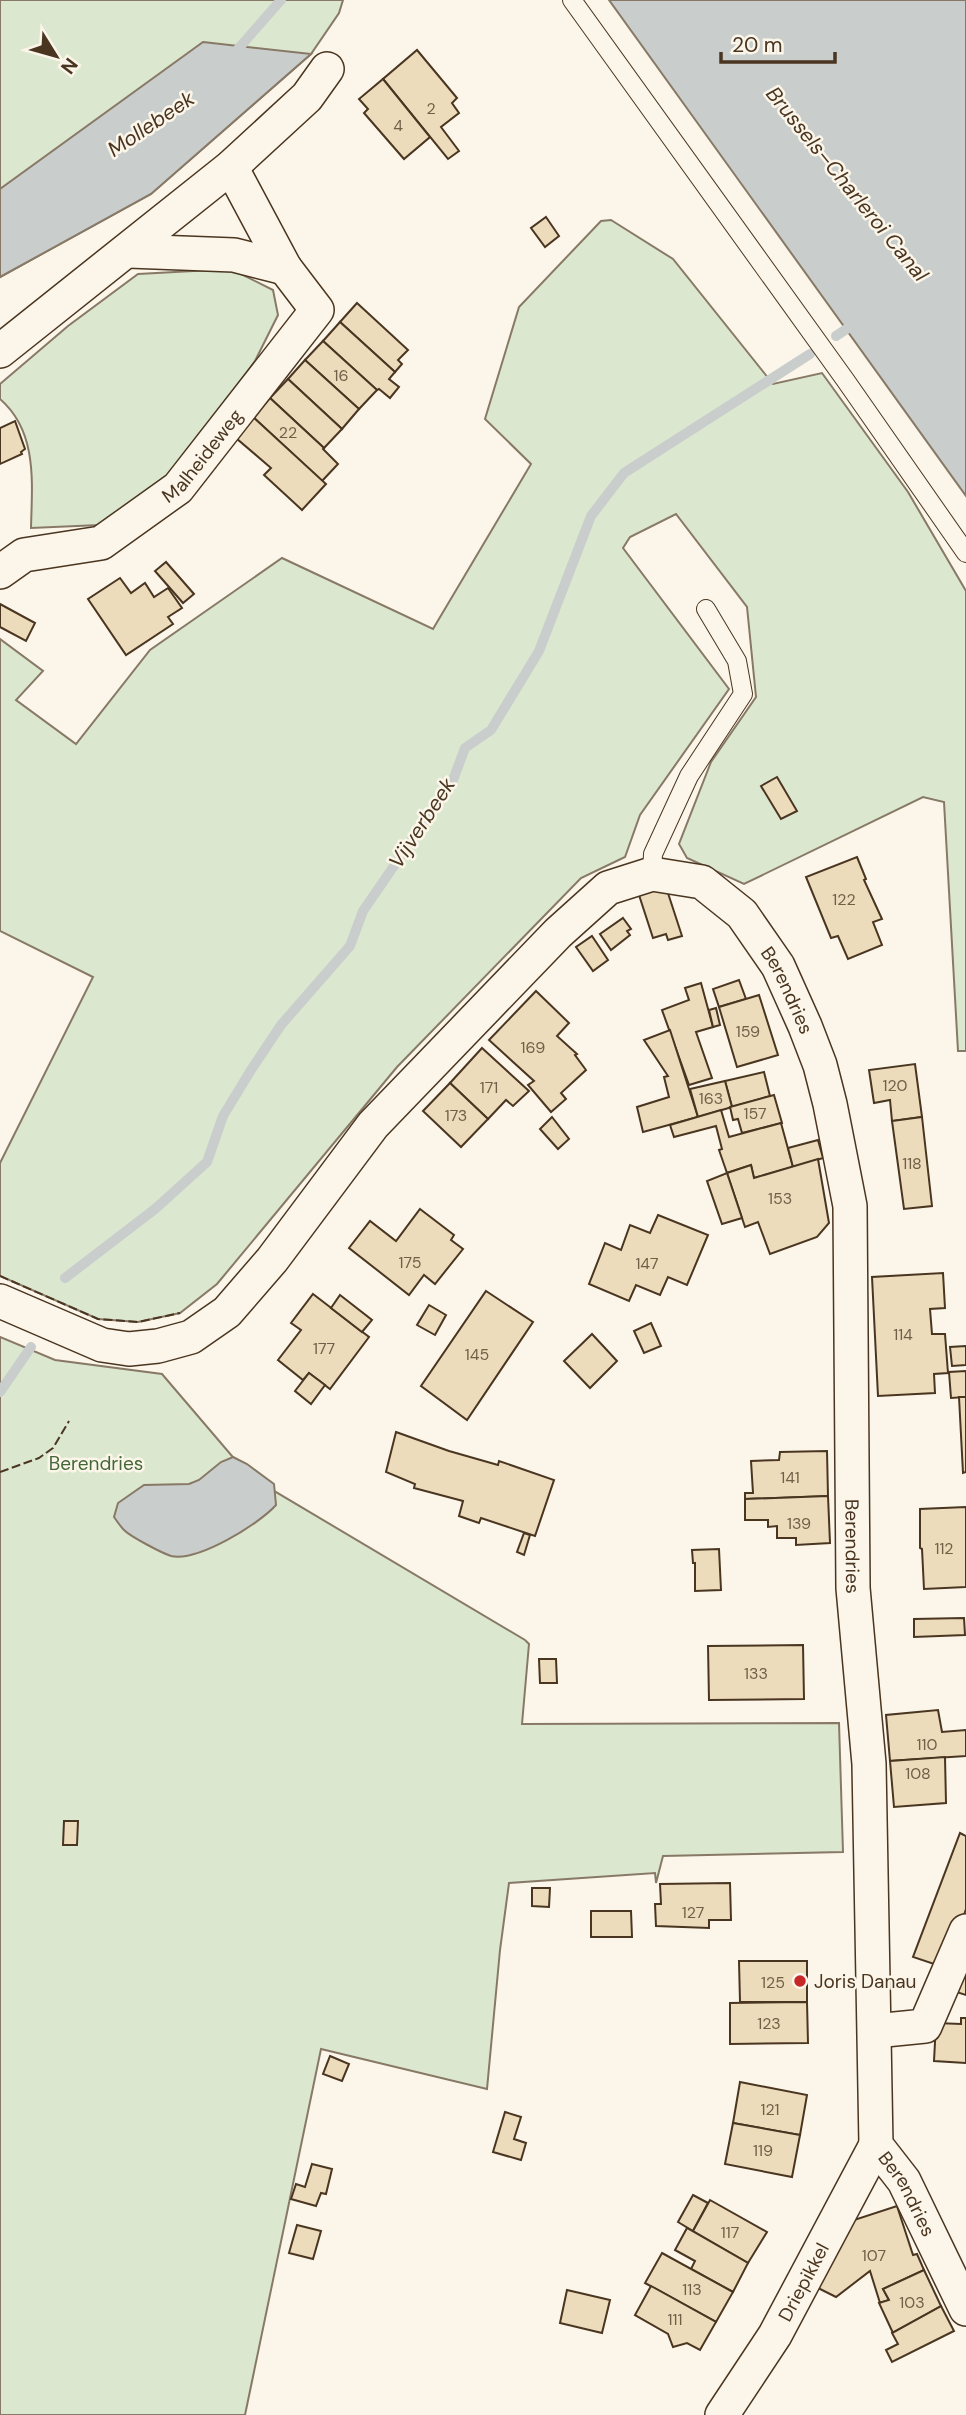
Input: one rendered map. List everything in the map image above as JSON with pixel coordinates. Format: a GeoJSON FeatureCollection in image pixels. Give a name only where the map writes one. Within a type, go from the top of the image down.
{"type":"FeatureCollection","features":[{"type":"Feature","properties":{"kind":"street"},"geometry":{"type":"LineString","coordinates":[[0,351],[129,251],[231,167],[307,97],[327,69]]}},
{"type":"Feature","properties":{"kind":"street","name":"Malheideweg"},"geometry":{"type":"LineString","coordinates":[[0,572],[24,555],[101,544],[178,488],[317,310],[285,268],[231,167]]}},
{"type":"Feature","properties":{"kind":"street"},"geometry":{"type":"LineString","coordinates":[[129,251],[234,255],[285,268]]}},
{"type":"Feature","properties":{"kind":"street","name":"Berendries"},"geometry":{"type":"LineString","coordinates":[[0,1301],[102,1345],[128,1349],[158,1346],[191,1337],[227,1312],[272,1260],[373,1125],[558,933],[608,888],[652,874],[702,882],[742,914],[778,966],[820,1065],[850,1206],[853,1588],[869,1765],[876,2145],[904,2181],[966,2309]]}},
{"type":"Feature","properties":{"kind":"street"},"geometry":{"type":"LineString","coordinates":[[875,2031],[925,2026],[966,1931]]}},
{"type":"Feature","properties":{"kind":"street","name":"Driepikkel"},"geometry":{"type":"LineString","coordinates":[[722,2415],[775,2335],[876,2145]]}},
{"type":"Feature","properties":{"kind":"lane"},"geometry":{"type":"LineString","coordinates":[[572,0],[839,370],[966,553]]}},
{"type":"Feature","properties":{"kind":"lane"},"geometry":{"type":"LineString","coordinates":[[652,874],[653,855],[689,776],[743,694],[737,661],[706,609]]}},
{"type":"Feature","properties":{"kind":"green space"},"geometry":{"type":"Polygon","coordinates":[[[0,0],[343,0],[339,13],[311,54],[151,194],[0,277],[0,0]]]}},
{"type":"Feature","properties":{"kind":"green space"},"geometry":{"type":"Polygon","coordinates":[[[611,220],[673,259],[773,384],[822,373],[908,492],[966,591],[966,1051],[958,1051],[944,802],[923,797],[744,884],[687,858],[679,844],[711,762],[756,697],[747,607],[676,514],[630,537],[623,548],[729,689],[640,815],[625,857],[581,878],[397,1067],[217,1284],[180,1313],[138,1322],[98,1319],[0,1276],[0,1163],[93,977],[0,931],[0,639],[43,671],[16,700],[76,744],[150,650],[282,558],[433,629],[531,464],[485,419],[519,307],[601,221],[611,220]]]}},
{"type":"Feature","properties":{"kind":"green space"},"geometry":{"type":"Polygon","coordinates":[[[231,269],[273,290],[278,315],[255,361],[158,493],[100,525],[31,528],[32,476],[27,442],[12,412],[0,399],[0,384],[68,326],[138,274],[231,269]]]}},
{"type":"Feature","properties":{"kind":"green space"},"geometry":{"type":"Polygon","coordinates":[[[0,1337],[55,1360],[162,1374],[249,1476],[525,1640],[529,1644],[522,1724],[839,1723],[843,1852],[663,1856],[656,1883],[655,1873],[509,1883],[487,2089],[321,2049],[245,2415],[0,2415],[0,1337]]]}},
{"type":"Feature","properties":{"kind":"water","name":"Brussels–Charleroi Canal"},"geometry":{"type":"Polygon","coordinates":[[[609,0],[966,0],[966,496],[609,0]]]}},
{"type":"Feature","properties":{"kind":"water"},"geometry":{"type":"Polygon","coordinates":[[[203,42],[311,54],[151,194],[0,277],[0,189],[203,42]]]}},
{"type":"Feature","properties":{"kind":"water"},"geometry":{"type":"Polygon","coordinates":[[[233,1457],[274,1484],[276,1505],[256,1522],[212,1548],[183,1556],[171,1556],[128,1533],[114,1517],[118,1503],[144,1485],[189,1484],[233,1457]]]}},
{"type":"Feature","properties":{"kind":"building"},"geometry":{"type":"Polygon","coordinates":[[[417,50],[457,98],[452,103],[459,113],[441,127],[459,151],[448,159],[383,79],[417,50]]]}},
{"type":"Feature","properties":{"kind":"building"},"geometry":{"type":"Polygon","coordinates":[[[383,79],[430,137],[404,159],[364,113],[368,109],[359,99],[383,79]]]}},
{"type":"Feature","properties":{"kind":"building"},"geometry":{"type":"Polygon","coordinates":[[[546,217],[559,236],[545,247],[531,228],[546,217]]]}},
{"type":"Feature","properties":{"kind":"building"},"geometry":{"type":"Polygon","coordinates":[[[357,303],[408,350],[398,360],[402,364],[395,372],[340,322],[357,303]]]}},
{"type":"Feature","properties":{"kind":"building"},"geometry":{"type":"Polygon","coordinates":[[[340,322],[395,372],[389,379],[399,387],[390,398],[377,390],[323,341],[340,322]]]}},
{"type":"Feature","properties":{"kind":"building"},"geometry":{"type":"Polygon","coordinates":[[[323,341],[377,390],[359,409],[305,360],[323,341]]]}},
{"type":"Feature","properties":{"kind":"building"},"geometry":{"type":"Polygon","coordinates":[[[305,360],[359,409],[342,429],[288,379],[305,360]]]}},
{"type":"Feature","properties":{"kind":"building"},"geometry":{"type":"Polygon","coordinates":[[[288,379],[342,429],[324,448],[270,398],[288,379]]]}},
{"type":"Feature","properties":{"kind":"building"},"geometry":{"type":"Polygon","coordinates":[[[270,398],[338,464],[322,481],[253,417],[270,398]]]}},
{"type":"Feature","properties":{"kind":"building"},"geometry":{"type":"Polygon","coordinates":[[[253,417],[326,484],[302,510],[264,475],[271,468],[236,438],[253,417]]]}},
{"type":"Feature","properties":{"kind":"building"},"geometry":{"type":"Polygon","coordinates":[[[15,421],[25,449],[22,454],[0,464],[0,428],[15,421]]]}},
{"type":"Feature","properties":{"kind":"building"},"geometry":{"type":"Polygon","coordinates":[[[166,562],[194,594],[183,603],[155,571],[166,562]]]}},
{"type":"Feature","properties":{"kind":"building"},"geometry":{"type":"Polygon","coordinates":[[[120,578],[131,593],[145,583],[154,597],[168,588],[182,608],[168,617],[173,624],[126,655],[88,599],[120,578]]]}},
{"type":"Feature","properties":{"kind":"building"},"geometry":{"type":"Polygon","coordinates":[[[0,604],[35,623],[26,641],[0,627],[0,604]]]}},
{"type":"Feature","properties":{"kind":"building"},"geometry":{"type":"Polygon","coordinates":[[[777,777],[797,811],[781,819],[761,786],[777,777]]]}},
{"type":"Feature","properties":{"kind":"building"},"geometry":{"type":"Polygon","coordinates":[[[857,857],[866,879],[864,880],[882,919],[873,922],[882,945],[848,959],[838,936],[831,938],[806,877],[857,857]]]}},
{"type":"Feature","properties":{"kind":"building"},"geometry":{"type":"Polygon","coordinates":[[[666,887],[682,936],[668,940],[666,934],[653,938],[639,895],[666,887]]]}},
{"type":"Feature","properties":{"kind":"building"},"geometry":{"type":"Polygon","coordinates":[[[623,918],[631,929],[627,931],[630,935],[611,950],[600,934],[623,918]]]}},
{"type":"Feature","properties":{"kind":"building"},"geometry":{"type":"Polygon","coordinates":[[[592,936],[608,960],[593,971],[576,947],[592,936]]]}},
{"type":"Feature","properties":{"kind":"building"},"geometry":{"type":"Polygon","coordinates":[[[739,980],[746,999],[719,1007],[713,989],[739,980]]]}},
{"type":"Feature","properties":{"kind":"building"},"geometry":{"type":"Polygon","coordinates":[[[701,983],[713,1027],[696,1032],[712,1078],[689,1085],[662,1010],[689,1000],[685,988],[701,983]]]}},
{"type":"Feature","properties":{"kind":"building"},"geometry":{"type":"Polygon","coordinates":[[[536,991],[569,1023],[557,1036],[577,1054],[575,1055],[586,1070],[561,1093],[566,1099],[551,1112],[528,1085],[534,1081],[489,1040],[536,991]]]}},
{"type":"Feature","properties":{"kind":"building"},"geometry":{"type":"Polygon","coordinates":[[[759,995],[778,1055],[737,1067],[719,1007],[759,995]]]}},
{"type":"Feature","properties":{"kind":"building"},"geometry":{"type":"Polygon","coordinates":[[[716,1008],[720,1025],[713,1027],[709,1010],[716,1008]]]}},
{"type":"Feature","properties":{"kind":"building"},"geometry":{"type":"Polygon","coordinates":[[[670,1030],[698,1117],[643,1132],[637,1107],[669,1097],[664,1077],[668,1076],[644,1040],[670,1030]]]}},
{"type":"Feature","properties":{"kind":"building"},"geometry":{"type":"Polygon","coordinates":[[[482,1048],[529,1091],[513,1106],[506,1100],[488,1119],[450,1083],[482,1048]]]}},
{"type":"Feature","properties":{"kind":"building"},"geometry":{"type":"Polygon","coordinates":[[[915,1064],[922,1117],[892,1121],[890,1100],[874,1103],[869,1070],[915,1064]]]}},
{"type":"Feature","properties":{"kind":"building"},"geometry":{"type":"Polygon","coordinates":[[[764,1072],[770,1096],[732,1107],[725,1081],[764,1072]]]}},
{"type":"Feature","properties":{"kind":"building"},"geometry":{"type":"Polygon","coordinates":[[[725,1081],[732,1107],[698,1117],[690,1089],[725,1081]]]}},
{"type":"Feature","properties":{"kind":"building"},"geometry":{"type":"Polygon","coordinates":[[[450,1083],[488,1119],[461,1147],[423,1111],[450,1083]]]}},
{"type":"Feature","properties":{"kind":"building"},"geometry":{"type":"Polygon","coordinates":[[[774,1095],[782,1123],[742,1133],[738,1119],[733,1120],[730,1107],[774,1095]]]}},
{"type":"Feature","properties":{"kind":"building"},"geometry":{"type":"Polygon","coordinates":[[[721,1110],[729,1137],[781,1123],[793,1167],[754,1178],[751,1165],[727,1173],[719,1150],[722,1149],[716,1126],[674,1137],[670,1125],[721,1110]]]}},
{"type":"Feature","properties":{"kind":"building"},"geometry":{"type":"Polygon","coordinates":[[[552,1117],[569,1139],[558,1149],[540,1129],[552,1117]]]}},
{"type":"Feature","properties":{"kind":"building"},"geometry":{"type":"Polygon","coordinates":[[[922,1117],[932,1206],[904,1209],[892,1121],[922,1117]]]}},
{"type":"Feature","properties":{"kind":"building"},"geometry":{"type":"Polygon","coordinates":[[[818,1140],[823,1158],[793,1167],[788,1148],[818,1140]]]}},
{"type":"Feature","properties":{"kind":"building"},"geometry":{"type":"Polygon","coordinates":[[[818,1159],[829,1223],[817,1237],[770,1254],[758,1222],[745,1227],[727,1173],[751,1165],[754,1178],[818,1159]]]}},
{"type":"Feature","properties":{"kind":"building"},"geometry":{"type":"Polygon","coordinates":[[[727,1173],[742,1218],[722,1224],[707,1181],[727,1173]]]}},
{"type":"Feature","properties":{"kind":"building"},"geometry":{"type":"Polygon","coordinates":[[[420,1209],[454,1235],[451,1240],[463,1249],[435,1284],[424,1275],[409,1295],[349,1248],[370,1221],[396,1241],[420,1209]]]}},
{"type":"Feature","properties":{"kind":"building"},"geometry":{"type":"Polygon","coordinates":[[[658,1215],[708,1235],[687,1285],[668,1277],[660,1295],[636,1285],[629,1301],[589,1284],[605,1243],[621,1250],[630,1225],[650,1233],[658,1215]]]}},
{"type":"Feature","properties":{"kind":"building"},"geometry":{"type":"Polygon","coordinates":[[[943,1273],[945,1308],[930,1309],[932,1334],[945,1334],[948,1373],[934,1374],[935,1393],[878,1396],[872,1277],[943,1273]]]}},
{"type":"Feature","properties":{"kind":"building"},"geometry":{"type":"Polygon","coordinates":[[[486,1291],[533,1322],[467,1420],[421,1386],[486,1291]]]}},
{"type":"Feature","properties":{"kind":"building"},"geometry":{"type":"Polygon","coordinates":[[[313,1294],[369,1337],[330,1389],[309,1373],[303,1380],[278,1360],[301,1330],[291,1323],[313,1294]]]}},
{"type":"Feature","properties":{"kind":"building"},"geometry":{"type":"Polygon","coordinates":[[[340,1295],[372,1320],[362,1332],[331,1308],[340,1295]]]}},
{"type":"Feature","properties":{"kind":"building"},"geometry":{"type":"Polygon","coordinates":[[[429,1305],[446,1315],[435,1335],[417,1325],[429,1305]]]}},
{"type":"Feature","properties":{"kind":"building"},"geometry":{"type":"Polygon","coordinates":[[[651,1323],[661,1346],[644,1353],[634,1331],[651,1323]]]}},
{"type":"Feature","properties":{"kind":"building"},"geometry":{"type":"Polygon","coordinates":[[[592,1334],[617,1361],[590,1388],[564,1361],[592,1334]]]}},
{"type":"Feature","properties":{"kind":"building"},"geometry":{"type":"Polygon","coordinates":[[[966,1346],[966,1365],[952,1366],[950,1347],[966,1346]]]}},
{"type":"Feature","properties":{"kind":"building"},"geometry":{"type":"Polygon","coordinates":[[[966,1371],[966,1397],[951,1398],[949,1372],[966,1371]]]}},
{"type":"Feature","properties":{"kind":"building"},"geometry":{"type":"Polygon","coordinates":[[[309,1373],[325,1385],[311,1404],[295,1391],[309,1373]]]}},
{"type":"Feature","properties":{"kind":"building"},"geometry":{"type":"Polygon","coordinates":[[[959,1397],[966,1397],[966,1472],[963,1473],[959,1397]]]}},
{"type":"Feature","properties":{"kind":"building"},"geometry":{"type":"Polygon","coordinates":[[[396,1432],[449,1451],[498,1465],[499,1461],[554,1480],[535,1536],[481,1518],[479,1523],[459,1516],[463,1501],[414,1488],[415,1484],[386,1472],[396,1432]]]}},
{"type":"Feature","properties":{"kind":"building"},"geometry":{"type":"Polygon","coordinates":[[[827,1451],[828,1496],[745,1499],[745,1493],[753,1493],[751,1461],[779,1460],[780,1452],[827,1451]]]}},
{"type":"Feature","properties":{"kind":"building"},"geometry":{"type":"Polygon","coordinates":[[[828,1496],[830,1543],[796,1545],[796,1538],[777,1538],[777,1526],[768,1527],[768,1520],[745,1520],[745,1499],[828,1496]]]}},
{"type":"Feature","properties":{"kind":"building"},"geometry":{"type":"Polygon","coordinates":[[[966,1507],[966,1587],[924,1589],[920,1509],[966,1507]]]}},
{"type":"Feature","properties":{"kind":"building"},"geometry":{"type":"Polygon","coordinates":[[[524,1533],[530,1535],[524,1555],[517,1552],[524,1533]]]}},
{"type":"Feature","properties":{"kind":"building"},"geometry":{"type":"Polygon","coordinates":[[[719,1549],[721,1590],[695,1591],[692,1550],[719,1549]]]}},
{"type":"Feature","properties":{"kind":"building"},"geometry":{"type":"Polygon","coordinates":[[[964,1618],[965,1635],[914,1637],[914,1619],[964,1618]]]}},
{"type":"Feature","properties":{"kind":"building"},"geometry":{"type":"Polygon","coordinates":[[[803,1645],[804,1699],[709,1700],[708,1646],[803,1645]]]}},
{"type":"Feature","properties":{"kind":"building"},"geometry":{"type":"Polygon","coordinates":[[[539,1659],[556,1659],[557,1683],[540,1683],[539,1659]]]}},
{"type":"Feature","properties":{"kind":"building"},"geometry":{"type":"Polygon","coordinates":[[[938,1710],[942,1732],[966,1730],[966,1756],[890,1761],[886,1715],[938,1710]]]}},
{"type":"Feature","properties":{"kind":"building"},"geometry":{"type":"Polygon","coordinates":[[[945,1757],[946,1803],[894,1807],[890,1761],[945,1757]]]}},
{"type":"Feature","properties":{"kind":"building"},"geometry":{"type":"Polygon","coordinates":[[[64,1821],[78,1821],[77,1845],[63,1845],[64,1821]]]}},
{"type":"Feature","properties":{"kind":"building"},"geometry":{"type":"Polygon","coordinates":[[[960,1833],[966,1836],[966,1909],[946,1968],[913,1957],[960,1833]]]}},
{"type":"Feature","properties":{"kind":"building"},"geometry":{"type":"Polygon","coordinates":[[[730,1883],[731,1920],[709,1920],[709,1928],[656,1926],[655,1904],[661,1904],[660,1884],[730,1883]]]}},
{"type":"Feature","properties":{"kind":"building"},"geometry":{"type":"Polygon","coordinates":[[[532,1888],[550,1888],[549,1907],[532,1906],[532,1888]]]}},
{"type":"Feature","properties":{"kind":"building"},"geometry":{"type":"Polygon","coordinates":[[[591,1911],[631,1911],[632,1937],[591,1937],[591,1911]]]}},
{"type":"Feature","properties":{"kind":"building"},"geometry":{"type":"Polygon","coordinates":[[[966,1956],[966,1995],[950,1990],[966,1956]]]}},
{"type":"Feature","properties":{"kind":"building"},"geometry":{"type":"Polygon","coordinates":[[[739,1961],[807,1961],[807,2002],[740,2002],[739,1961]]]}},
{"type":"Feature","properties":{"kind":"building"},"geometry":{"type":"Polygon","coordinates":[[[807,2002],[808,2043],[730,2044],[730,2003],[807,2002]]]}},
{"type":"Feature","properties":{"kind":"building"},"geometry":{"type":"Polygon","coordinates":[[[961,2018],[966,2018],[966,2063],[934,2061],[936,2023],[961,2024],[961,2018]]]}},
{"type":"Feature","properties":{"kind":"building"},"geometry":{"type":"Polygon","coordinates":[[[330,2056],[349,2064],[342,2081],[323,2074],[330,2056]]]}},
{"type":"Feature","properties":{"kind":"building"},"geometry":{"type":"Polygon","coordinates":[[[740,2082],[807,2095],[800,2135],[733,2123],[740,2082]]]}},
{"type":"Feature","properties":{"kind":"building"},"geometry":{"type":"Polygon","coordinates":[[[505,2112],[521,2117],[514,2139],[526,2143],[521,2160],[493,2152],[505,2112]]]}},
{"type":"Feature","properties":{"kind":"building"},"geometry":{"type":"Polygon","coordinates":[[[733,2123],[800,2135],[792,2177],[725,2164],[733,2123]]]}},
{"type":"Feature","properties":{"kind":"building"},"geometry":{"type":"Polygon","coordinates":[[[312,2164],[332,2169],[326,2194],[321,2193],[316,2206],[291,2199],[296,2184],[305,2187],[312,2164]]]}},
{"type":"Feature","properties":{"kind":"building"},"geometry":{"type":"Polygon","coordinates":[[[693,2195],[708,2203],[693,2231],[678,2222],[693,2195]]]}},
{"type":"Feature","properties":{"kind":"building"},"geometry":{"type":"Polygon","coordinates":[[[710,2200],[767,2232],[748,2263],[693,2231],[710,2200]]]}},
{"type":"Feature","properties":{"kind":"building"},"geometry":{"type":"Polygon","coordinates":[[[897,2206],[913,2255],[917,2254],[924,2270],[883,2289],[889,2300],[880,2303],[870,2271],[836,2297],[818,2288],[854,2220],[897,2206]]]}},
{"type":"Feature","properties":{"kind":"building"},"geometry":{"type":"Polygon","coordinates":[[[297,2225],[321,2231],[313,2259],[289,2253],[297,2225]]]}},
{"type":"Feature","properties":{"kind":"building"},"geometry":{"type":"Polygon","coordinates":[[[687,2228],[748,2263],[733,2292],[691,2269],[695,2261],[675,2250],[687,2228]]]}},
{"type":"Feature","properties":{"kind":"building"},"geometry":{"type":"Polygon","coordinates":[[[662,2253],[733,2292],[716,2322],[645,2283],[662,2253]]]}},
{"type":"Feature","properties":{"kind":"building"},"geometry":{"type":"Polygon","coordinates":[[[924,2270],[941,2306],[893,2333],[879,2303],[889,2300],[883,2289],[924,2270]]]}},
{"type":"Feature","properties":{"kind":"building"},"geometry":{"type":"Polygon","coordinates":[[[651,2286],[716,2322],[700,2350],[687,2343],[673,2347],[668,2334],[635,2315],[651,2286]]]}},
{"type":"Feature","properties":{"kind":"building"},"geometry":{"type":"Polygon","coordinates":[[[567,2290],[610,2300],[602,2333],[560,2323],[567,2290]]]}},
{"type":"Feature","properties":{"kind":"building"},"geometry":{"type":"Polygon","coordinates":[[[941,2306],[954,2331],[892,2362],[886,2350],[898,2344],[892,2333],[941,2306]]]}},
{"type":"Feature","properties":{"kind":"waterway","name":"Mollebeek"},"geometry":{"type":"LineString","coordinates":[[231,57],[281,0]]}},
{"type":"Feature","properties":{"kind":"waterway","name":"Vijverbeek"},"geometry":{"type":"LineString","coordinates":[[836,336],[857,322]]}},
{"type":"Feature","properties":{"kind":"waterway","name":"Vijverbeek"},"geometry":{"type":"LineString","coordinates":[[65,1278],[155,1209],[207,1162],[223,1116],[251,1070],[281,1025],[350,946],[363,911],[453,780],[465,748],[491,730],[539,651],[591,516],[624,473],[810,354]]}},
{"type":"Feature","properties":{"kind":"waterway","name":"Vijverbeek"},"geometry":{"type":"LineString","coordinates":[[0,1392],[31,1347]]}},
{"type":"Feature","properties":{"kind":"fence"},"geometry":{"type":"LineString","coordinates":[[0,1276],[98,1319],[138,1322],[180,1313]]}},
{"type":"Feature","properties":{"kind":"fence"},"geometry":{"type":"LineString","coordinates":[[0,1472],[39,1458],[53,1448],[69,1421]]}},
{"type":"Feature","properties":{"kind":"place","name":"Joris Danau"},"geometry":{"type":"Point","coordinates":[800,1981]}}]}
